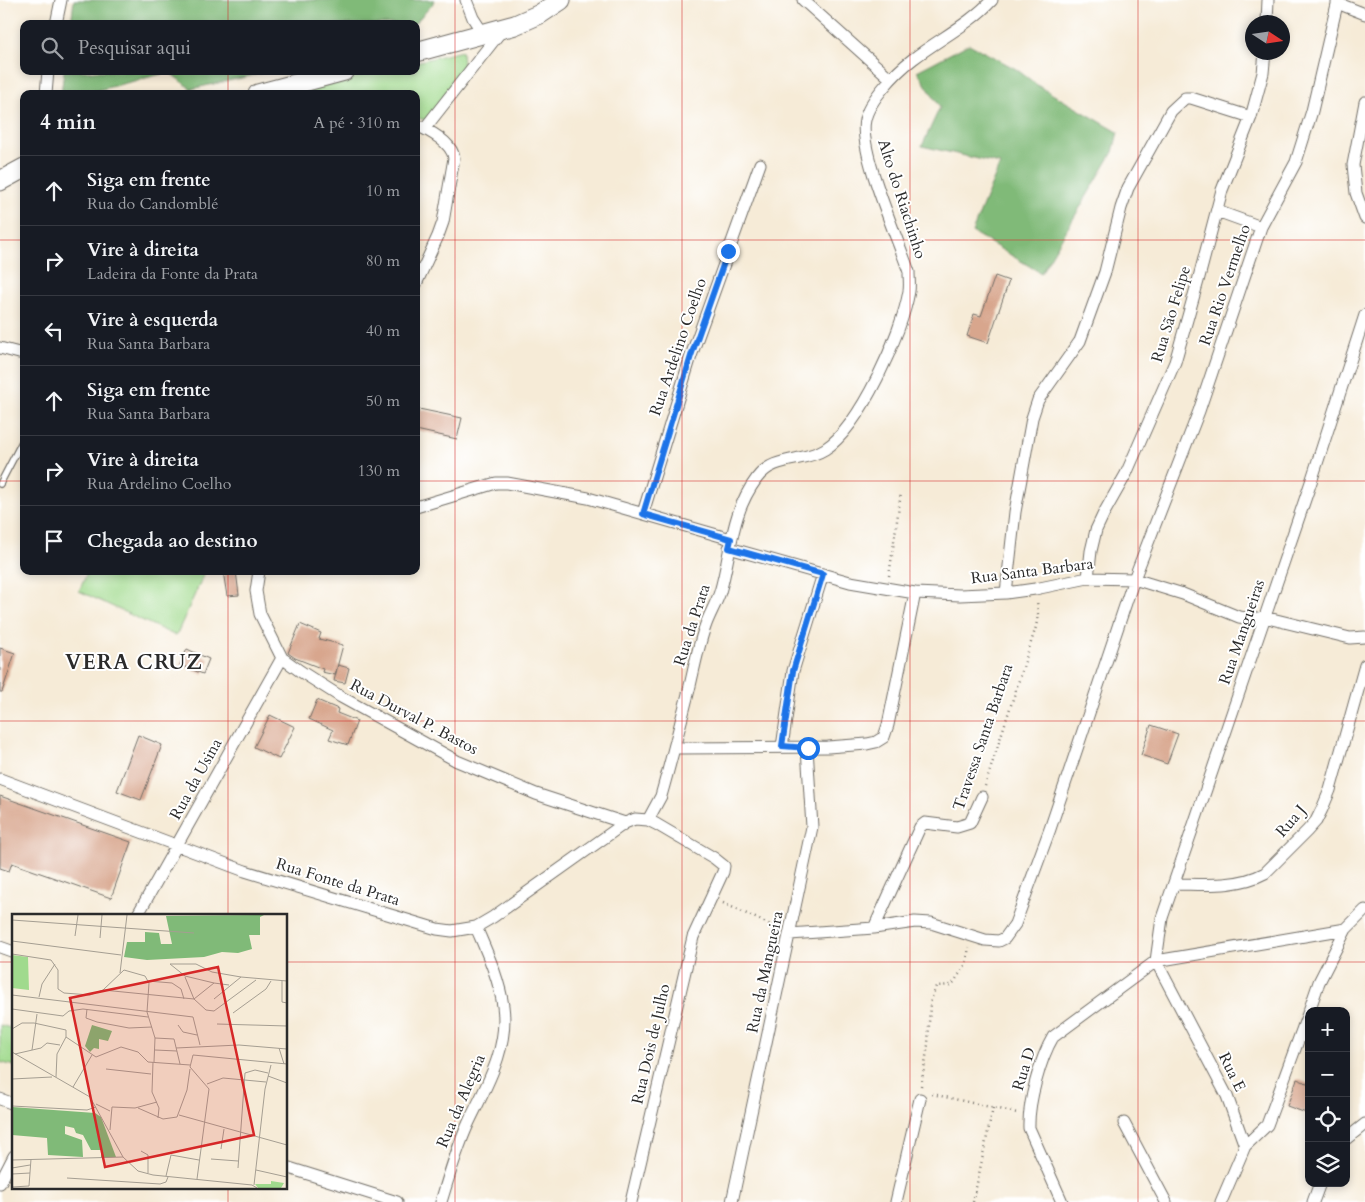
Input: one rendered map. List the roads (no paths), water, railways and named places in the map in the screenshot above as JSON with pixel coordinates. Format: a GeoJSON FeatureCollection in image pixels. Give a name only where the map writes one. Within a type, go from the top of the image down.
{"type":"FeatureCollection","features":[{"type":"Feature","properties":{"kind":"main road"},"geometry":{"type":"LineString","coordinates":[[420,51],[502,30],[540,14],[561,0]]}},
{"type":"Feature","properties":{"kind":"main road"},"geometry":{"type":"LineString","coordinates":[[276,90],[330,75]]}},
{"type":"Feature","properties":{"kind":"main road"},"geometry":{"type":"LineString","coordinates":[[0,181],[20,170]]}},
{"type":"Feature","properties":{"kind":"street"},"geometry":{"type":"LineString","coordinates":[[57,20],[61,0]]}},
{"type":"Feature","properties":{"kind":"street"},"geometry":{"type":"LineString","coordinates":[[466,0],[473,18],[484,35]]}},
{"type":"Feature","properties":{"kind":"street"},"geometry":{"type":"LineString","coordinates":[[803,0],[891,79]]}},
{"type":"Feature","properties":{"kind":"street","name":"Alto do Riachinho"},"geometry":{"type":"LineString","coordinates":[[730,544],[740,506],[758,478],[768,467],[824,450],[834,443],[850,424],[870,393],[902,318],[909,290],[908,272],[873,171],[864,135],[864,122],[867,111],[891,79],[907,63],[972,18],[992,0]]}},
{"type":"Feature","properties":{"kind":"street"},"geometry":{"type":"LineString","coordinates":[[1267,15],[1268,0]]}},
{"type":"Feature","properties":{"kind":"street"},"geometry":{"type":"LineString","coordinates":[[1338,2],[1365,14]]}},
{"type":"Feature","properties":{"kind":"street","name":"Rua Rio Vermelho"},"geometry":{"type":"LineString","coordinates":[[874,928],[914,922],[931,923],[985,940],[999,941],[1005,938],[1014,924],[1054,820],[1134,578],[1199,412],[1262,227],[1273,203],[1286,184],[1300,152],[1312,111],[1338,2]]}},
{"type":"Feature","properties":{"kind":"street"},"geometry":{"type":"LineString","coordinates":[[420,275],[438,236],[454,163],[453,152],[450,148],[420,127],[502,30]]}},
{"type":"Feature","properties":{"kind":"street","name":"Rua São Felipe"},"geometry":{"type":"LineString","coordinates":[[1088,578],[1096,530],[1126,474],[1175,362],[1222,190],[1251,117],[1263,72],[1264,60]]}},
{"type":"Feature","properties":{"kind":"street"},"geometry":{"type":"LineString","coordinates":[[46,90],[48,75]]}},
{"type":"Feature","properties":{"kind":"street"},"geometry":{"type":"LineString","coordinates":[[1006,593],[1014,512],[1035,409],[1042,392],[1074,350],[1086,327],[1105,272],[1124,200],[1134,177],[1171,111],[1185,98],[1191,98],[1251,117]]}},
{"type":"Feature","properties":{"kind":"street"},"geometry":{"type":"LineString","coordinates":[[1365,102],[1353,165],[1356,194],[1365,218]]}},
{"type":"Feature","properties":{"kind":"street","name":"Rua Ardelino Coelho"},"geometry":{"type":"LineString","coordinates":[[643,514],[691,356],[760,164]]}},
{"type":"Feature","properties":{"kind":"street"},"geometry":{"type":"LineString","coordinates":[[1216,211],[1262,227]]}},
{"type":"Feature","properties":{"kind":"street","name":"Rua Mangueiras"},"geometry":{"type":"LineString","coordinates":[[1156,961],[1162,918],[1365,315]]}},
{"type":"Feature","properties":{"kind":"street"},"geometry":{"type":"LineString","coordinates":[[0,348],[20,353]]}},
{"type":"Feature","properties":{"kind":"street","name":"Rua Santa Barbara"},"geometry":{"type":"LineString","coordinates":[[420,506],[496,483],[507,483],[588,498],[643,514],[850,582],[916,593],[960,595],[1006,593],[1088,578],[1134,578]]}},
{"type":"Feature","properties":{"kind":"street","name":"Rua da Prata"},"geometry":{"type":"LineString","coordinates":[[675,748],[705,627],[720,592],[730,544]]}},
{"type":"Feature","properties":{"kind":"street"},"geometry":{"type":"LineString","coordinates":[[782,746],[793,671],[823,574]]}},
{"type":"Feature","properties":{"kind":"street","name":"Rua Durval P. Bastos"},"geometry":{"type":"LineString","coordinates":[[258,575],[256,591],[260,614],[282,658],[300,671],[341,697],[458,761],[536,794],[625,823]]}},
{"type":"Feature","properties":{"kind":"street"},"geometry":{"type":"LineString","coordinates":[[1134,578],[1183,594],[1239,617],[1253,619],[1264,617],[1350,638],[1365,637]]}},
{"type":"Feature","properties":{"kind":"street"},"geometry":{"type":"LineString","coordinates":[[648,820],[661,796],[675,748],[782,746],[808,748],[867,744],[876,742],[884,737],[888,726],[916,593]]}},
{"type":"Feature","properties":{"kind":"street","name":"Rua da Usina"},"geometry":{"type":"LineString","coordinates":[[138,914],[282,658]]}},
{"type":"Feature","properties":{"kind":"street","name":"Rua J"},"geometry":{"type":"LineString","coordinates":[[1174,884],[1232,884],[1254,879],[1265,873],[1316,821],[1330,790],[1365,665]]}},
{"type":"Feature","properties":{"kind":"street","name":"Rua da Mangueira"},"geometry":{"type":"LineString","coordinates":[[732,1202],[812,827],[808,748]]}},
{"type":"Feature","properties":{"kind":"street","name":"Rua Fonte da Prata"},"geometry":{"type":"LineString","coordinates":[[0,779],[245,871],[437,929],[452,931],[476,927],[493,917],[625,823],[634,819],[648,820]]}},
{"type":"Feature","properties":{"kind":"street","name":"Travessa Santa Barbara"},"geometry":{"type":"LineString","coordinates":[[874,928],[920,827],[925,823],[957,827],[970,823],[982,797]]}},
{"type":"Feature","properties":{"kind":"street","name":"Rua Dois de Julho"},"geometry":{"type":"LineString","coordinates":[[631,1202],[693,937],[720,881],[724,866],[714,858],[648,820]]}},
{"type":"Feature","properties":{"kind":"street"},"geometry":{"type":"LineString","coordinates":[[1310,1007],[1319,982],[1346,929],[1365,910]]}},
{"type":"Feature","properties":{"kind":"street","name":"Rua da Alegria"},"geometry":{"type":"LineString","coordinates":[[442,1202],[458,1149],[498,1061],[503,1033],[503,1008],[500,988],[492,963],[476,927]]}},
{"type":"Feature","properties":{"kind":"street"},"geometry":{"type":"LineString","coordinates":[[790,934],[874,928]]}},
{"type":"Feature","properties":{"kind":"street"},"geometry":{"type":"LineString","coordinates":[[1156,961],[1346,929]]}},
{"type":"Feature","properties":{"kind":"street"},"geometry":{"type":"LineString","coordinates":[[0,947],[12,951]]}},
{"type":"Feature","properties":{"kind":"street","name":"Rua D"},"geometry":{"type":"LineString","coordinates":[[1062,1202],[1029,1128],[1029,1115],[1046,1052],[1053,1038],[1156,961]]}},
{"type":"Feature","properties":{"kind":"street","name":"Rua E"},"geometry":{"type":"LineString","coordinates":[[1156,961],[1187,1016],[1227,1096],[1244,1146]]}},
{"type":"Feature","properties":{"kind":"street"},"geometry":{"type":"LineString","coordinates":[[1221,1202],[1244,1146],[1268,1125],[1305,1022]]}},
{"type":"Feature","properties":{"kind":"street"},"geometry":{"type":"LineString","coordinates":[[896,1202],[920,1095]]}},
{"type":"Feature","properties":{"kind":"street"},"geometry":{"type":"LineString","coordinates":[[0,1099],[12,1103]]}},
{"type":"Feature","properties":{"kind":"street"},"geometry":{"type":"LineString","coordinates":[[1124,1123],[1166,1202]]}},
{"type":"Feature","properties":{"kind":"street"},"geometry":{"type":"LineString","coordinates":[[1350,1136],[1365,1124]]}},
{"type":"Feature","properties":{"kind":"street"},"geometry":{"type":"LineString","coordinates":[[0,1183],[12,1160]]}},
{"type":"Feature","properties":{"kind":"street"},"geometry":{"type":"LineString","coordinates":[[288,1168],[397,1202]]}},
{"type":"Feature","properties":{"kind":"street"},"geometry":{"type":"LineString","coordinates":[[1313,1202],[1319,1187]]}},
{"type":"Feature","properties":{"kind":"lane"},"geometry":{"type":"LineString","coordinates":[[0,484],[20,446]]}},
{"type":"Feature","properties":{"kind":"district","name":"VERA CRUZ"},"geometry":{"type":"Point","coordinates":[134,662]}}]}
